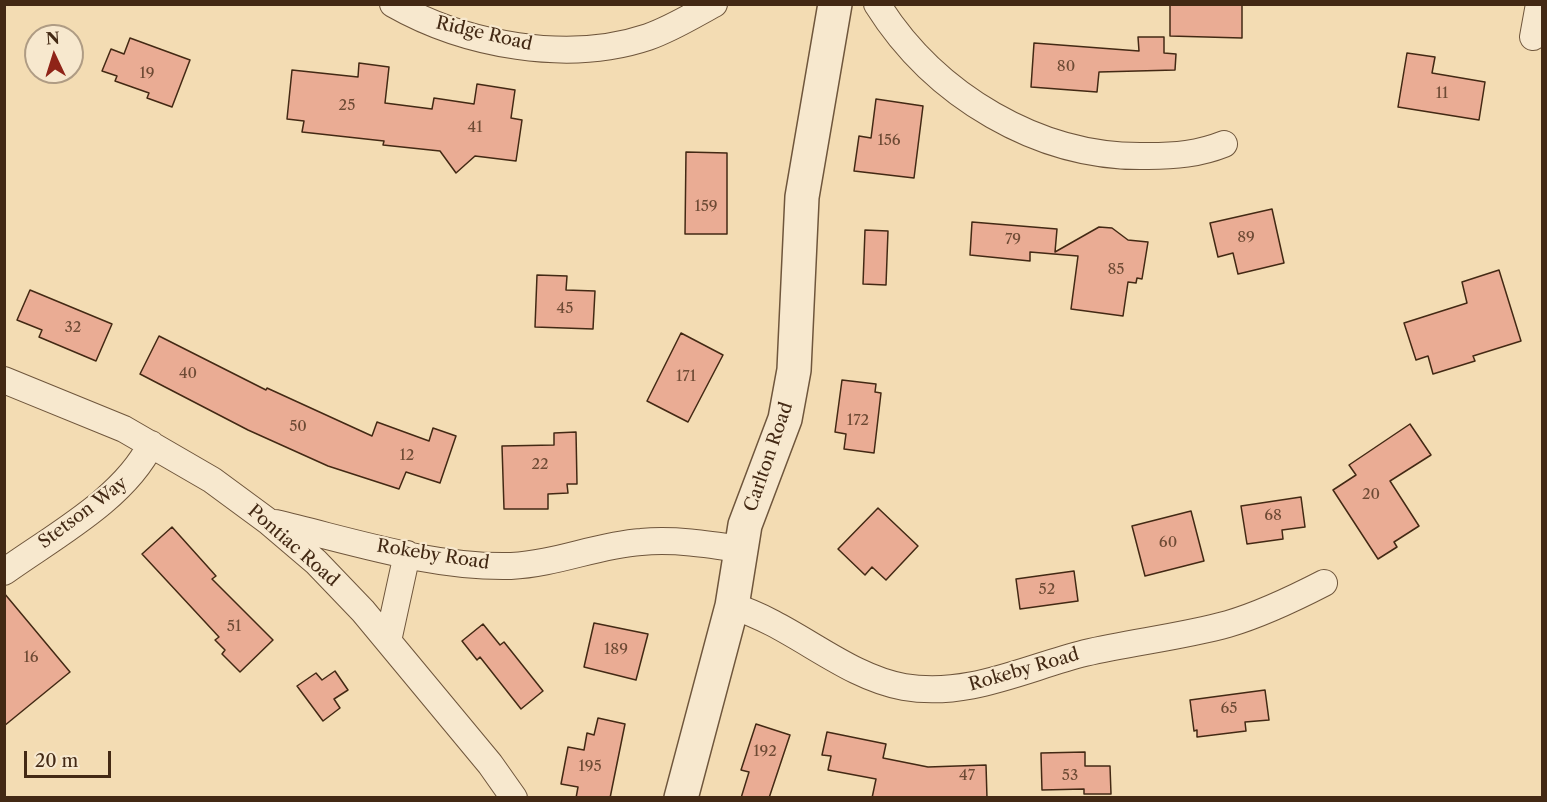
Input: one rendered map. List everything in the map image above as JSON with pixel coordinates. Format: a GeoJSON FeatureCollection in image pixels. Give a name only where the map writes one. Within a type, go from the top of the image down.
{"type":"FeatureCollection","features":[{"type":"Feature","properties":{"kind":"street","name":"Ridge Road"},"geometry":{"type":"LineString","coordinates":[[393,4],[424,19],[483,38],[560,49],[607,47],[647,37],[714,4]]}},
{"type":"Feature","properties":{"kind":"street","name":"Carlton Road"},"geometry":{"type":"LineString","coordinates":[[681,798],[732,606],[745,525],[776,445],[791,394],[802,197],[835,4]]}},
{"type":"Feature","properties":{"kind":"street"},"geometry":{"type":"LineString","coordinates":[[877,4],[900,39],[931,71],[967,100],[1017,128],[1043,139],[1091,152],[1134,157],[1201,153],[1224,144]]}},
{"type":"Feature","properties":{"kind":"street"},"geometry":{"type":"LineString","coordinates":[[1533,37],[1539,4]]}},
{"type":"Feature","properties":{"kind":"street","name":"Pontiac Road"},"geometry":{"type":"LineString","coordinates":[[4,380],[92,415],[151,444],[213,480],[269,522],[316,562],[388,641],[490,764],[514,798]]}},
{"type":"Feature","properties":{"kind":"street","name":"Stetson Way"},"geometry":{"type":"LineString","coordinates":[[4,572],[122,487],[143,461],[151,444]]}},
{"type":"Feature","properties":{"kind":"street","name":"Rokeby Road"},"geometry":{"type":"LineString","coordinates":[[269,522],[407,554],[464,564],[513,566],[562,559],[641,542],[691,542],[740,549]]}},
{"type":"Feature","properties":{"kind":"street"},"geometry":{"type":"LineString","coordinates":[[388,641],[407,554]]}},
{"type":"Feature","properties":{"kind":"street","name":"Rokeby Road"},"geometry":{"type":"LineString","coordinates":[[732,606],[777,624],[844,663],[883,681],[904,687],[950,689],[994,681],[1093,651],[1227,624],[1288,602],[1324,583]]}},
{"type":"Feature","properties":{"kind":"building"},"geometry":{"type":"Polygon","coordinates":[[[1170,4],[1242,4],[1242,38],[1170,36],[1170,4]]]}},
{"type":"Feature","properties":{"kind":"building"},"geometry":{"type":"Polygon","coordinates":[[[1138,37],[1164,37],[1164,53],[1176,54],[1175,70],[1099,72],[1097,92],[1031,87],[1034,43],[1139,51],[1138,37]]]}},
{"type":"Feature","properties":{"kind":"building"},"geometry":{"type":"Polygon","coordinates":[[[130,38],[190,60],[172,107],[147,98],[149,93],[115,81],[117,76],[102,71],[111,49],[124,54],[130,38]]]}},
{"type":"Feature","properties":{"kind":"building"},"geometry":{"type":"Polygon","coordinates":[[[1407,53],[1435,57],[1432,73],[1485,82],[1479,120],[1398,107],[1407,53]]]}},
{"type":"Feature","properties":{"kind":"building"},"geometry":{"type":"Polygon","coordinates":[[[359,63],[389,67],[385,103],[432,109],[434,98],[474,104],[477,84],[515,90],[511,118],[522,120],[516,161],[475,156],[456,173],[440,151],[383,145],[384,141],[302,132],[304,121],[287,119],[292,70],[358,77],[359,63]]]}},
{"type":"Feature","properties":{"kind":"building"},"geometry":{"type":"Polygon","coordinates":[[[876,99],[923,106],[914,178],[854,171],[859,136],[871,138],[876,99]]]}},
{"type":"Feature","properties":{"kind":"building"},"geometry":{"type":"Polygon","coordinates":[[[686,152],[727,153],[727,234],[685,234],[686,152]]]}},
{"type":"Feature","properties":{"kind":"building"},"geometry":{"type":"Polygon","coordinates":[[[1272,209],[1284,263],[1238,274],[1233,253],[1218,257],[1210,223],[1272,209]]]}},
{"type":"Feature","properties":{"kind":"building"},"geometry":{"type":"Polygon","coordinates":[[[972,222],[1057,229],[1055,252],[1099,227],[1112,228],[1128,240],[1148,242],[1142,279],[1137,278],[1136,283],[1128,282],[1123,316],[1071,309],[1078,256],[1030,252],[1030,261],[970,255],[972,222]]]}},
{"type":"Feature","properties":{"kind":"building"},"geometry":{"type":"Polygon","coordinates":[[[865,230],[888,231],[886,285],[863,284],[865,230]]]}},
{"type":"Feature","properties":{"kind":"building"},"geometry":{"type":"Polygon","coordinates":[[[1499,270],[1521,341],[1473,356],[1475,361],[1433,374],[1428,356],[1416,360],[1404,323],[1467,303],[1462,282],[1499,270]]]}},
{"type":"Feature","properties":{"kind":"building"},"geometry":{"type":"Polygon","coordinates":[[[537,275],[567,276],[566,290],[595,291],[593,329],[535,327],[537,275]]]}},
{"type":"Feature","properties":{"kind":"building"},"geometry":{"type":"Polygon","coordinates":[[[30,290],[112,324],[96,361],[39,337],[42,330],[17,320],[30,290]]]}},
{"type":"Feature","properties":{"kind":"building"},"geometry":{"type":"Polygon","coordinates":[[[681,333],[723,355],[688,422],[647,401],[681,333]]]}},
{"type":"Feature","properties":{"kind":"building"},"geometry":{"type":"Polygon","coordinates":[[[159,336],[266,390],[267,388],[372,436],[377,422],[429,441],[433,428],[456,436],[440,483],[406,472],[399,489],[328,466],[248,430],[140,374],[159,336]]]}},
{"type":"Feature","properties":{"kind":"building"},"geometry":{"type":"Polygon","coordinates":[[[842,380],[876,384],[875,392],[881,393],[874,453],[844,449],[846,434],[835,432],[842,380]]]}},
{"type":"Feature","properties":{"kind":"building"},"geometry":{"type":"Polygon","coordinates":[[[1410,424],[1431,455],[1390,481],[1419,526],[1394,542],[1397,547],[1378,559],[1333,490],[1356,475],[1349,465],[1410,424]]]}},
{"type":"Feature","properties":{"kind":"building"},"geometry":{"type":"Polygon","coordinates":[[[576,432],[577,484],[567,484],[568,493],[548,494],[548,509],[504,509],[502,446],[554,445],[554,433],[576,432]]]}},
{"type":"Feature","properties":{"kind":"building"},"geometry":{"type":"Polygon","coordinates":[[[1301,497],[1305,527],[1282,530],[1283,539],[1247,544],[1241,506],[1301,497]]]}},
{"type":"Feature","properties":{"kind":"building"},"geometry":{"type":"Polygon","coordinates":[[[878,508],[918,546],[886,580],[872,567],[865,575],[838,549],[878,508]]]}},
{"type":"Feature","properties":{"kind":"building"},"geometry":{"type":"Polygon","coordinates":[[[1191,511],[1204,561],[1145,576],[1132,526],[1191,511]]]}},
{"type":"Feature","properties":{"kind":"building"},"geometry":{"type":"Polygon","coordinates":[[[172,527],[216,576],[212,579],[273,640],[240,672],[222,654],[225,650],[215,640],[219,637],[142,554],[172,527]]]}},
{"type":"Feature","properties":{"kind":"building"},"geometry":{"type":"Polygon","coordinates":[[[1074,571],[1078,601],[1020,609],[1016,579],[1074,571]]]}},
{"type":"Feature","properties":{"kind":"building"},"geometry":{"type":"Polygon","coordinates":[[[4,593],[70,672],[4,726],[4,593]]]}},
{"type":"Feature","properties":{"kind":"building"},"geometry":{"type":"Polygon","coordinates":[[[594,623],[648,634],[636,680],[584,667],[594,623]]]}},
{"type":"Feature","properties":{"kind":"building"},"geometry":{"type":"Polygon","coordinates":[[[483,624],[500,645],[504,642],[543,691],[521,709],[480,657],[477,660],[462,641],[483,624]]]}},
{"type":"Feature","properties":{"kind":"building"},"geometry":{"type":"Polygon","coordinates":[[[335,671],[348,690],[334,699],[340,708],[323,721],[297,686],[316,673],[322,680],[335,671]]]}},
{"type":"Feature","properties":{"kind":"building"},"geometry":{"type":"Polygon","coordinates":[[[1265,690],[1269,720],[1245,722],[1246,731],[1197,737],[1197,730],[1194,731],[1190,700],[1265,690]]]}},
{"type":"Feature","properties":{"kind":"building"},"geometry":{"type":"Polygon","coordinates":[[[598,718],[625,724],[610,798],[576,798],[578,787],[561,784],[568,747],[584,750],[587,733],[594,735],[598,718]]]}},
{"type":"Feature","properties":{"kind":"building"},"geometry":{"type":"Polygon","coordinates":[[[756,724],[790,735],[769,798],[741,798],[749,772],[741,770],[756,724]]]}},
{"type":"Feature","properties":{"kind":"building"},"geometry":{"type":"Polygon","coordinates":[[[827,732],[886,744],[883,758],[928,767],[986,765],[987,798],[872,798],[876,779],[828,770],[831,756],[822,755],[827,732]]]}},
{"type":"Feature","properties":{"kind":"building"},"geometry":{"type":"Polygon","coordinates":[[[1085,752],[1085,766],[1110,766],[1111,794],[1084,794],[1084,789],[1042,790],[1041,753],[1085,752]]]}}]}
